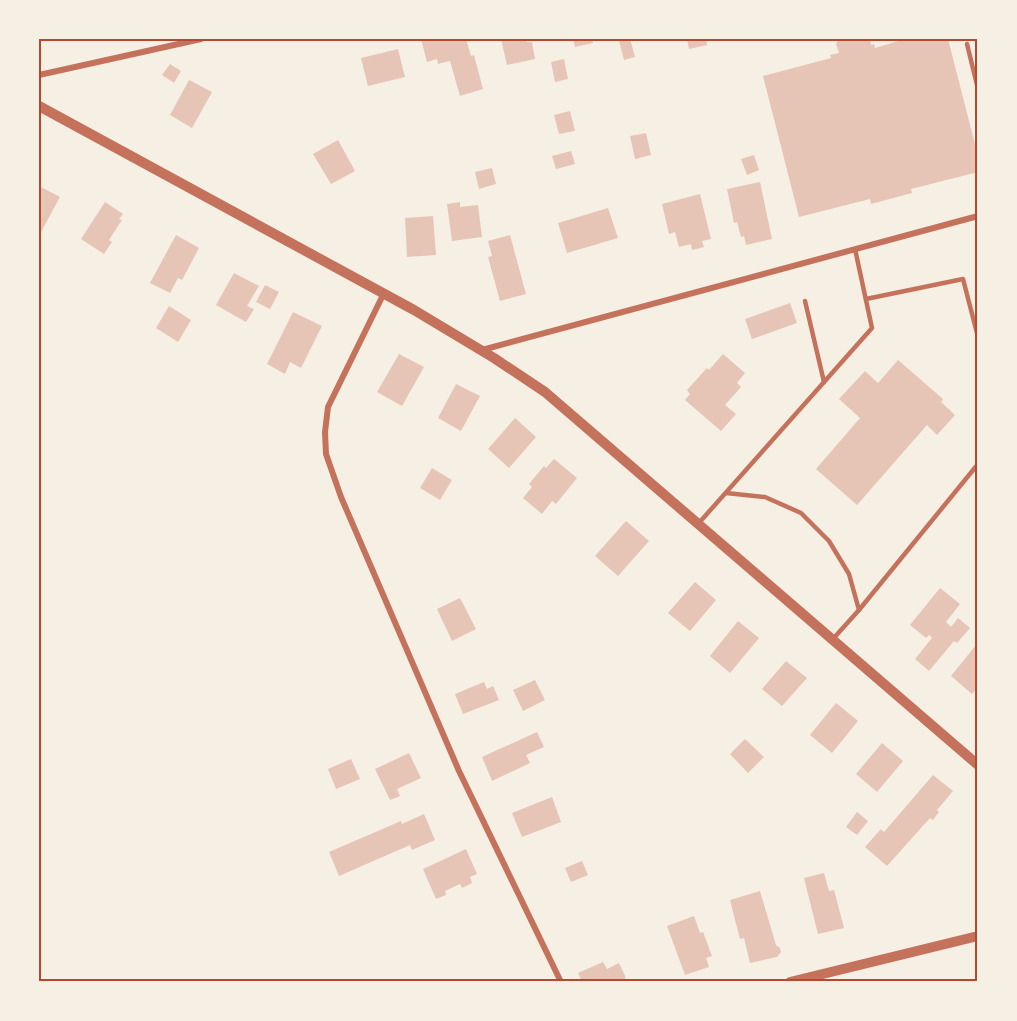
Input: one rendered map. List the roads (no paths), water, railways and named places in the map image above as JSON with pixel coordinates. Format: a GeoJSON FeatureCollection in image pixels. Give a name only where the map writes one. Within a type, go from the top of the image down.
{"type":"FeatureCollection","features":[{"type":"Feature","properties":{"kind":"street"},"geometry":{"type":"LineString","coordinates":[[39,75],[201,39]]}},
{"type":"Feature","properties":{"kind":"street"},"geometry":{"type":"LineString","coordinates":[[39,106],[384,293],[481,350],[545,392],[978,765]]}},
{"type":"Feature","properties":{"kind":"street"},"geometry":{"type":"LineString","coordinates":[[481,350],[978,216]]}},
{"type":"Feature","properties":{"kind":"street"},"geometry":{"type":"LineString","coordinates":[[384,293],[328,407],[325,432],[326,454],[341,497],[459,771],[561,982]]}},
{"type":"Feature","properties":{"kind":"street"},"geometry":{"type":"LineString","coordinates":[[790,982],[978,936]]}},
{"type":"Feature","properties":{"kind":"lane"},"geometry":{"type":"LineString","coordinates":[[967,44],[978,89]]}},
{"type":"Feature","properties":{"kind":"lane"},"geometry":{"type":"LineString","coordinates":[[698,524],[872,328],[855,249]]}},
{"type":"Feature","properties":{"kind":"lane"},"geometry":{"type":"LineString","coordinates":[[866,299],[963,279],[978,337]]}},
{"type":"Feature","properties":{"kind":"lane"},"geometry":{"type":"LineString","coordinates":[[805,301],[824,382]]}},
{"type":"Feature","properties":{"kind":"lane"},"geometry":{"type":"LineString","coordinates":[[832,640],[978,464]]}},
{"type":"Feature","properties":{"kind":"lane"},"geometry":{"type":"LineString","coordinates":[[726,493],[765,497],[801,513],[829,541],[839,557],[849,574],[859,610]]}}]}
